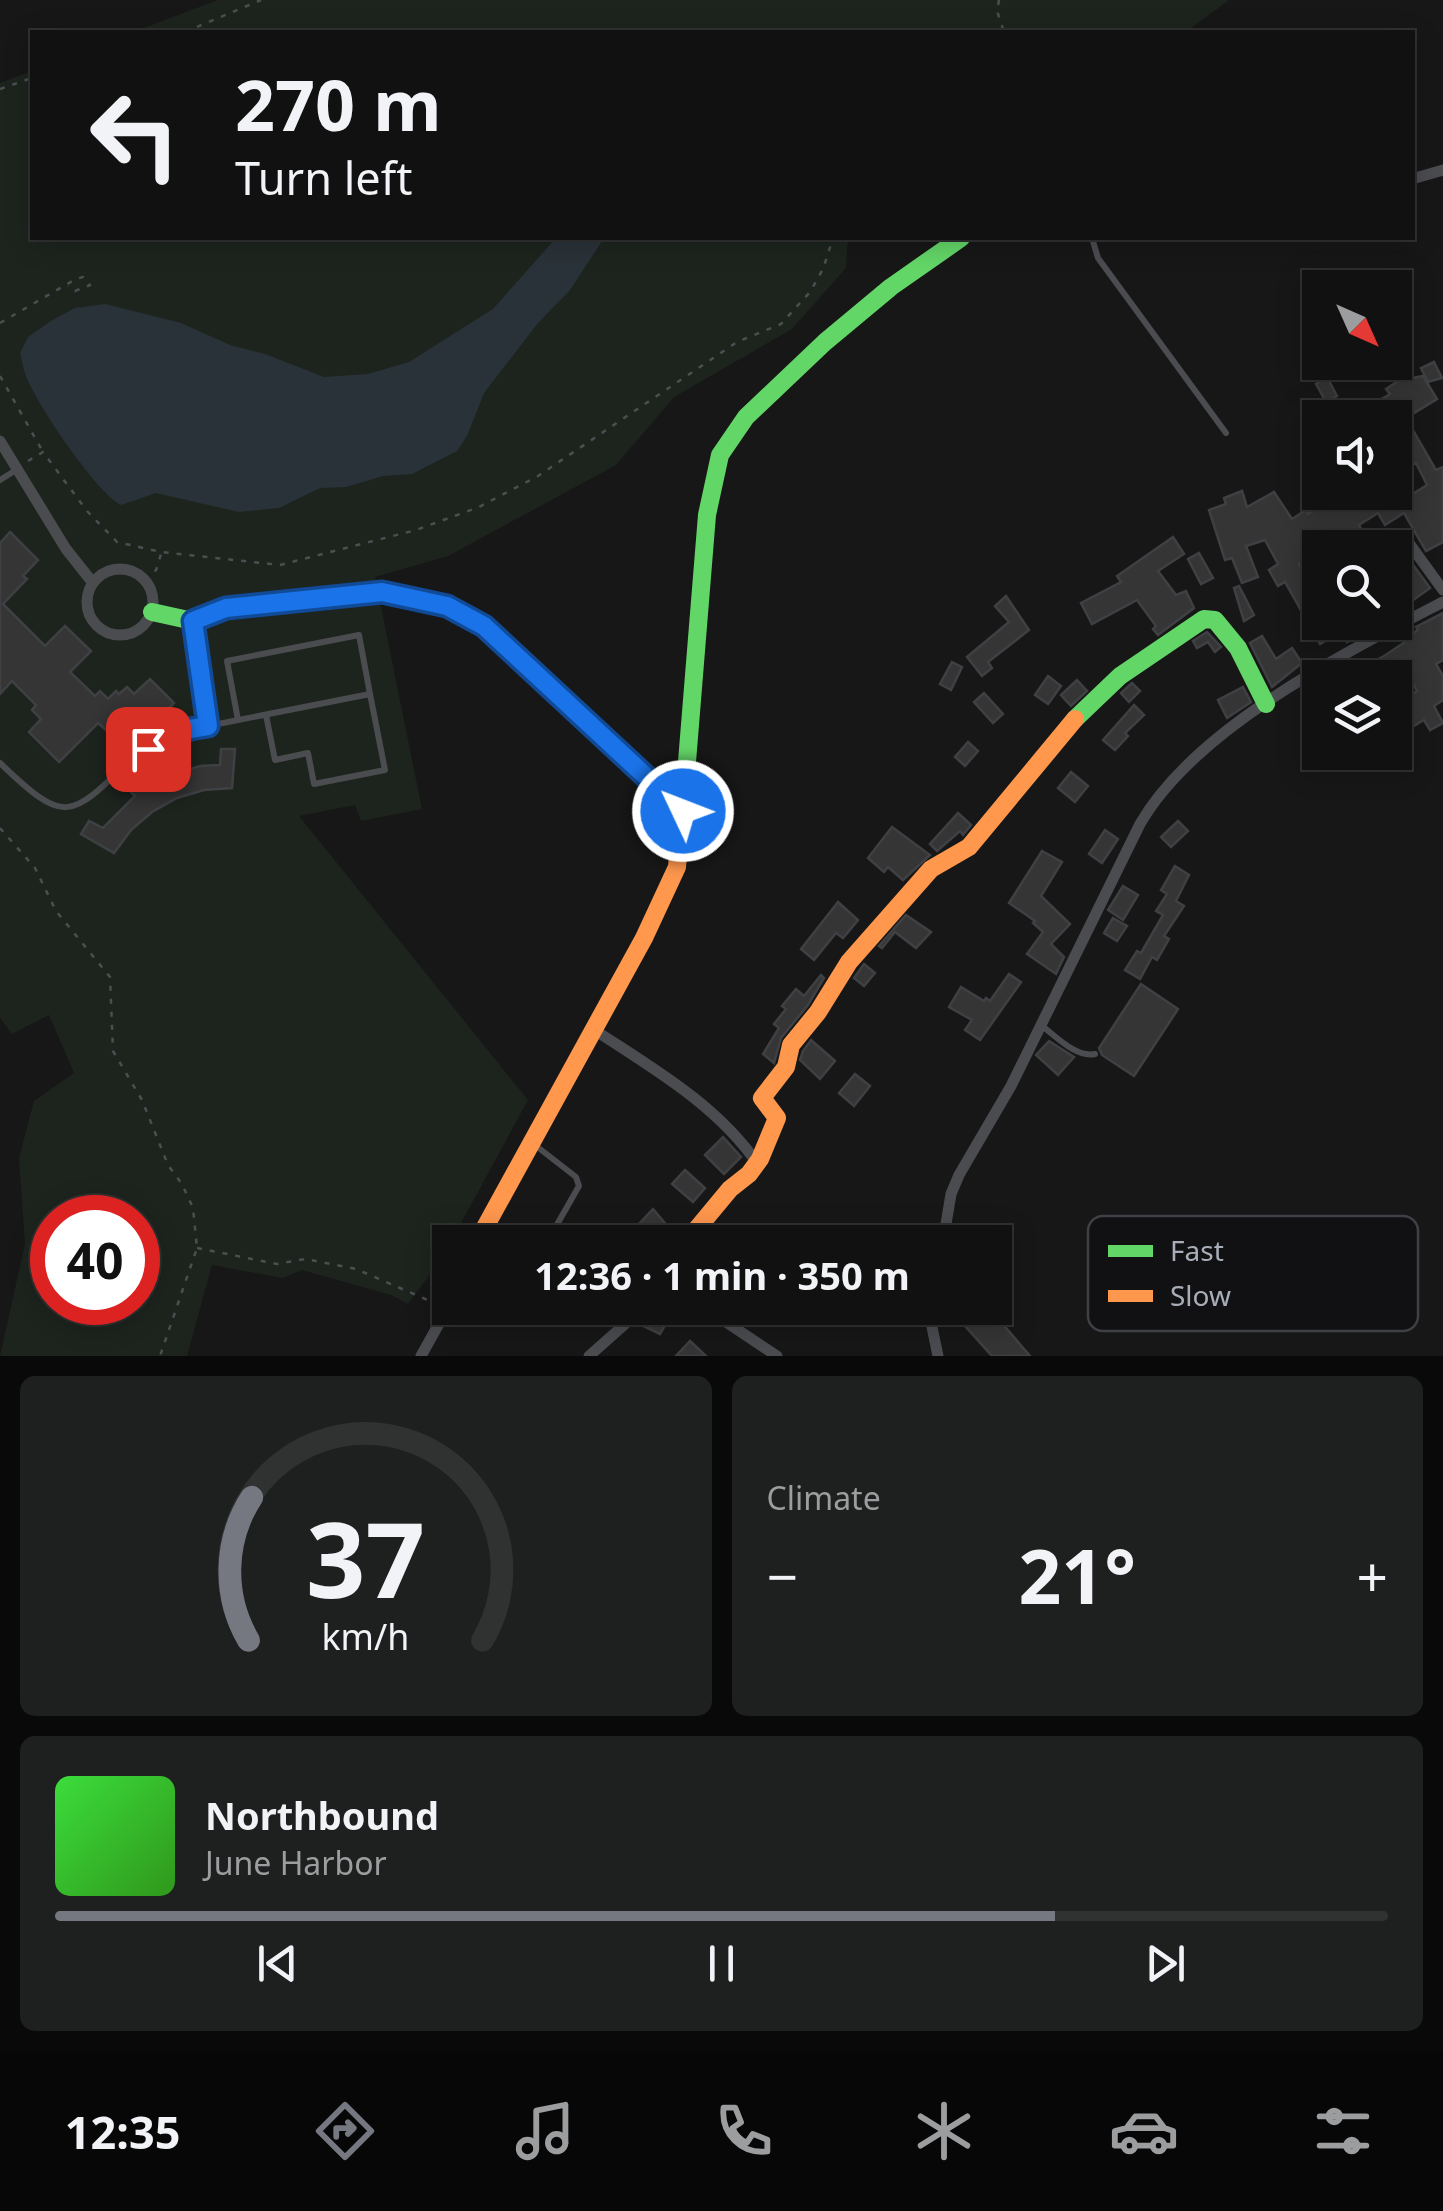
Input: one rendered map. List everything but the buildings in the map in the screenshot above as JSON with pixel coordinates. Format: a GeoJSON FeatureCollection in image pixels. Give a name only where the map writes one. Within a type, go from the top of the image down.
{"type":"FeatureCollection","features":[{"type":"Feature","properties":{"kind":"street"},"geometry":{"type":"LineString","coordinates":[[1415,178],[1443,170]]}},
{"type":"Feature","properties":{"kind":"street"},"geometry":{"type":"LineString","coordinates":[[486,1225],[644,938],[677,867],[708,505],[713,476],[726,442],[750,413],[818,348],[928,258],[959,240]]}},
{"type":"Feature","properties":{"kind":"street"},"geometry":{"type":"LineString","coordinates":[[0,441],[66,549],[93,583]]}},
{"type":"Feature","properties":{"kind":"street"},"geometry":{"type":"LineString","coordinates":[[1412,546],[1443,590]]}},
{"type":"Feature","properties":{"kind":"street"},"geometry":{"type":"LineString","coordinates":[[114,569],[132,571],[146,581],[153,596],[152,612],[144,626],[130,634],[112,635],[96,626],[87,610],[93,583],[114,569]]}},
{"type":"Feature","properties":{"kind":"street"},"geometry":{"type":"LineString","coordinates":[[152,612],[193,621],[226,608],[382,592],[447,606],[484,626],[683,811]]}},
{"type":"Feature","properties":{"kind":"street"},"geometry":{"type":"LineString","coordinates":[[945,1225],[959,1176],[1011,1086],[1150,806],[1177,772],[1266,704],[1443,602]]}},
{"type":"Feature","properties":{"kind":"street"},"geometry":{"type":"LineString","coordinates":[[700,1225],[757,1163],[777,1118],[762,1098],[786,1068],[791,1045],[850,962],[930,870],[969,846],[1066,728],[1120,676],[1204,619],[1215,620],[1238,648],[1266,704]]}},
{"type":"Feature","properties":{"kind":"street"},"geometry":{"type":"LineString","coordinates":[[593,1029],[684,1089],[734,1134],[757,1163]]}},
{"type":"Feature","properties":{"kind":"street"},"geometry":{"type":"LineString","coordinates":[[421,1356],[439,1325]]}},
{"type":"Feature","properties":{"kind":"street"},"geometry":{"type":"LineString","coordinates":[[589,1356],[622,1325]]}},
{"type":"Feature","properties":{"kind":"street"},"geometry":{"type":"LineString","coordinates":[[730,1325],[777,1356]]}},
{"type":"Feature","properties":{"kind":"street"},"geometry":{"type":"LineString","coordinates":[[932,1325],[938,1356]]}},
{"type":"Feature","properties":{"kind":"lane"},"geometry":{"type":"LineString","coordinates":[[1093,240],[1098,258],[1226,433]]}},
{"type":"Feature","properties":{"kind":"lane"},"geometry":{"type":"LineString","coordinates":[[0,480],[18,469]]}},
{"type":"Feature","properties":{"kind":"lane"},"geometry":{"type":"LineString","coordinates":[[193,621],[208,726]]}},
{"type":"Feature","properties":{"kind":"lane"},"geometry":{"type":"LineString","coordinates":[[238,720],[227,661],[359,635],[385,770],[314,784],[308,753],[275,760],[266,714]]}},
{"type":"Feature","properties":{"kind":"lane"},"geometry":{"type":"LineString","coordinates":[[148,749],[190,729],[370,694]]}},
{"type":"Feature","properties":{"kind":"lane"},"geometry":{"type":"LineString","coordinates":[[0,763],[38,799],[60,808],[84,803],[131,759]]}},
{"type":"Feature","properties":{"kind":"lane"},"geometry":{"type":"LineString","coordinates":[[1041,1025],[1078,1052],[1095,1054]]}},
{"type":"Feature","properties":{"kind":"lane"},"geometry":{"type":"LineString","coordinates":[[530,1142],[576,1177],[580,1186],[557,1225]]}},
{"type":"Feature","properties":{"kind":"path"},"geometry":{"type":"LineString","coordinates":[[189,30],[261,0]]}},
{"type":"Feature","properties":{"kind":"path"},"geometry":{"type":"LineString","coordinates":[[1000,0],[998,12],[1003,30]]}},
{"type":"Feature","properties":{"kind":"path"},"geometry":{"type":"LineString","coordinates":[[0,89],[30,79]]}},
{"type":"Feature","properties":{"kind":"path"},"geometry":{"type":"LineString","coordinates":[[0,376],[43,452],[87,511],[117,542],[161,552],[280,564],[416,530],[479,507],[538,476],[737,342],[781,324],[810,292],[823,269],[831,240]]}},
{"type":"Feature","properties":{"kind":"path"},"geometry":{"type":"LineString","coordinates":[[0,324],[68,286]]}},
{"type":"Feature","properties":{"kind":"path"},"geometry":{"type":"LineString","coordinates":[[18,469],[43,452]]}},
{"type":"Feature","properties":{"kind":"path"},"geometry":{"type":"LineString","coordinates":[[146,581],[156,570],[161,552]]}},
{"type":"Feature","properties":{"kind":"path"},"geometry":{"type":"LineString","coordinates":[[0,828],[36,868],[56,911],[110,977],[112,1051],[142,1100],[168,1165],[193,1208],[197,1248],[160,1356]]}},
{"type":"Feature","properties":{"kind":"path"},"geometry":{"type":"LineString","coordinates":[[197,1248],[277,1264],[305,1259],[356,1269],[432,1300]]}},
{"type":"Feature","properties":{"kind":"shaded area"},"geometry":{"type":"Polygon","coordinates":[[[218,0],[1229,0],[1189,30],[138,30],[218,0]]]}},
{"type":"Feature","properties":{"kind":"shaded area"},"geometry":{"type":"Polygon","coordinates":[[[30,72],[30,240],[848,240],[846,268],[792,329],[674,397],[616,465],[448,556],[375,577],[422,809],[361,821],[355,805],[299,816],[528,1100],[460,1225],[432,1225],[432,1272],[408,1304],[391,1295],[302,1270],[283,1278],[212,1265],[187,1356],[0,1356],[25,1244],[19,1158],[34,1101],[74,1073],[49,1015],[12,1034],[0,1018],[0,83],[30,72]]]}},
{"type":"Feature","properties":{"kind":"shaded area"},"geometry":{"type":"Polygon","coordinates":[[[554,240],[603,240],[570,290],[538,323],[484,393],[457,451],[412,474],[320,488],[279,508],[239,512],[156,493],[121,505],[68,447],[32,389],[20,353],[28,337],[51,321],[75,308],[105,304],[181,323],[230,345],[324,377],[368,374],[409,362],[493,309],[554,240]]]}},
{"type":"Feature","properties":{"kind":"traffic: fast"},"geometry":{"type":"LineString","coordinates":[[683,811],[707,515],[720,455],[746,417],[825,342],[891,287],[958,240]]}},
{"type":"Feature","properties":{"kind":"traffic: fast"},"geometry":{"type":"LineString","coordinates":[[152,612],[193,621],[226,609],[382,592],[447,606],[484,625],[683,811],[678,856]]}},
{"type":"Feature","properties":{"kind":"traffic: fast"},"geometry":{"type":"LineString","coordinates":[[1075,719],[1120,676],[1204,619],[1215,620],[1238,648],[1266,704]]}},
{"type":"Feature","properties":{"kind":"traffic: slow"},"geometry":{"type":"LineString","coordinates":[[700,1225],[760,1159],[777,1118],[762,1098],[786,1067],[791,1045],[818,1012],[849,962],[931,869],[969,847],[1075,719]]}},
{"type":"Feature","properties":{"kind":"traffic: slow"},"geometry":{"type":"LineString","coordinates":[[486,1225],[644,938],[677,867],[678,856]]}},
{"type":"Feature","properties":{"kind":"route"},"geometry":{"type":"LineString","coordinates":[[148,749],[190,729],[208,726],[193,621],[226,608],[382,592],[447,606],[484,626],[683,811]]}}]}
